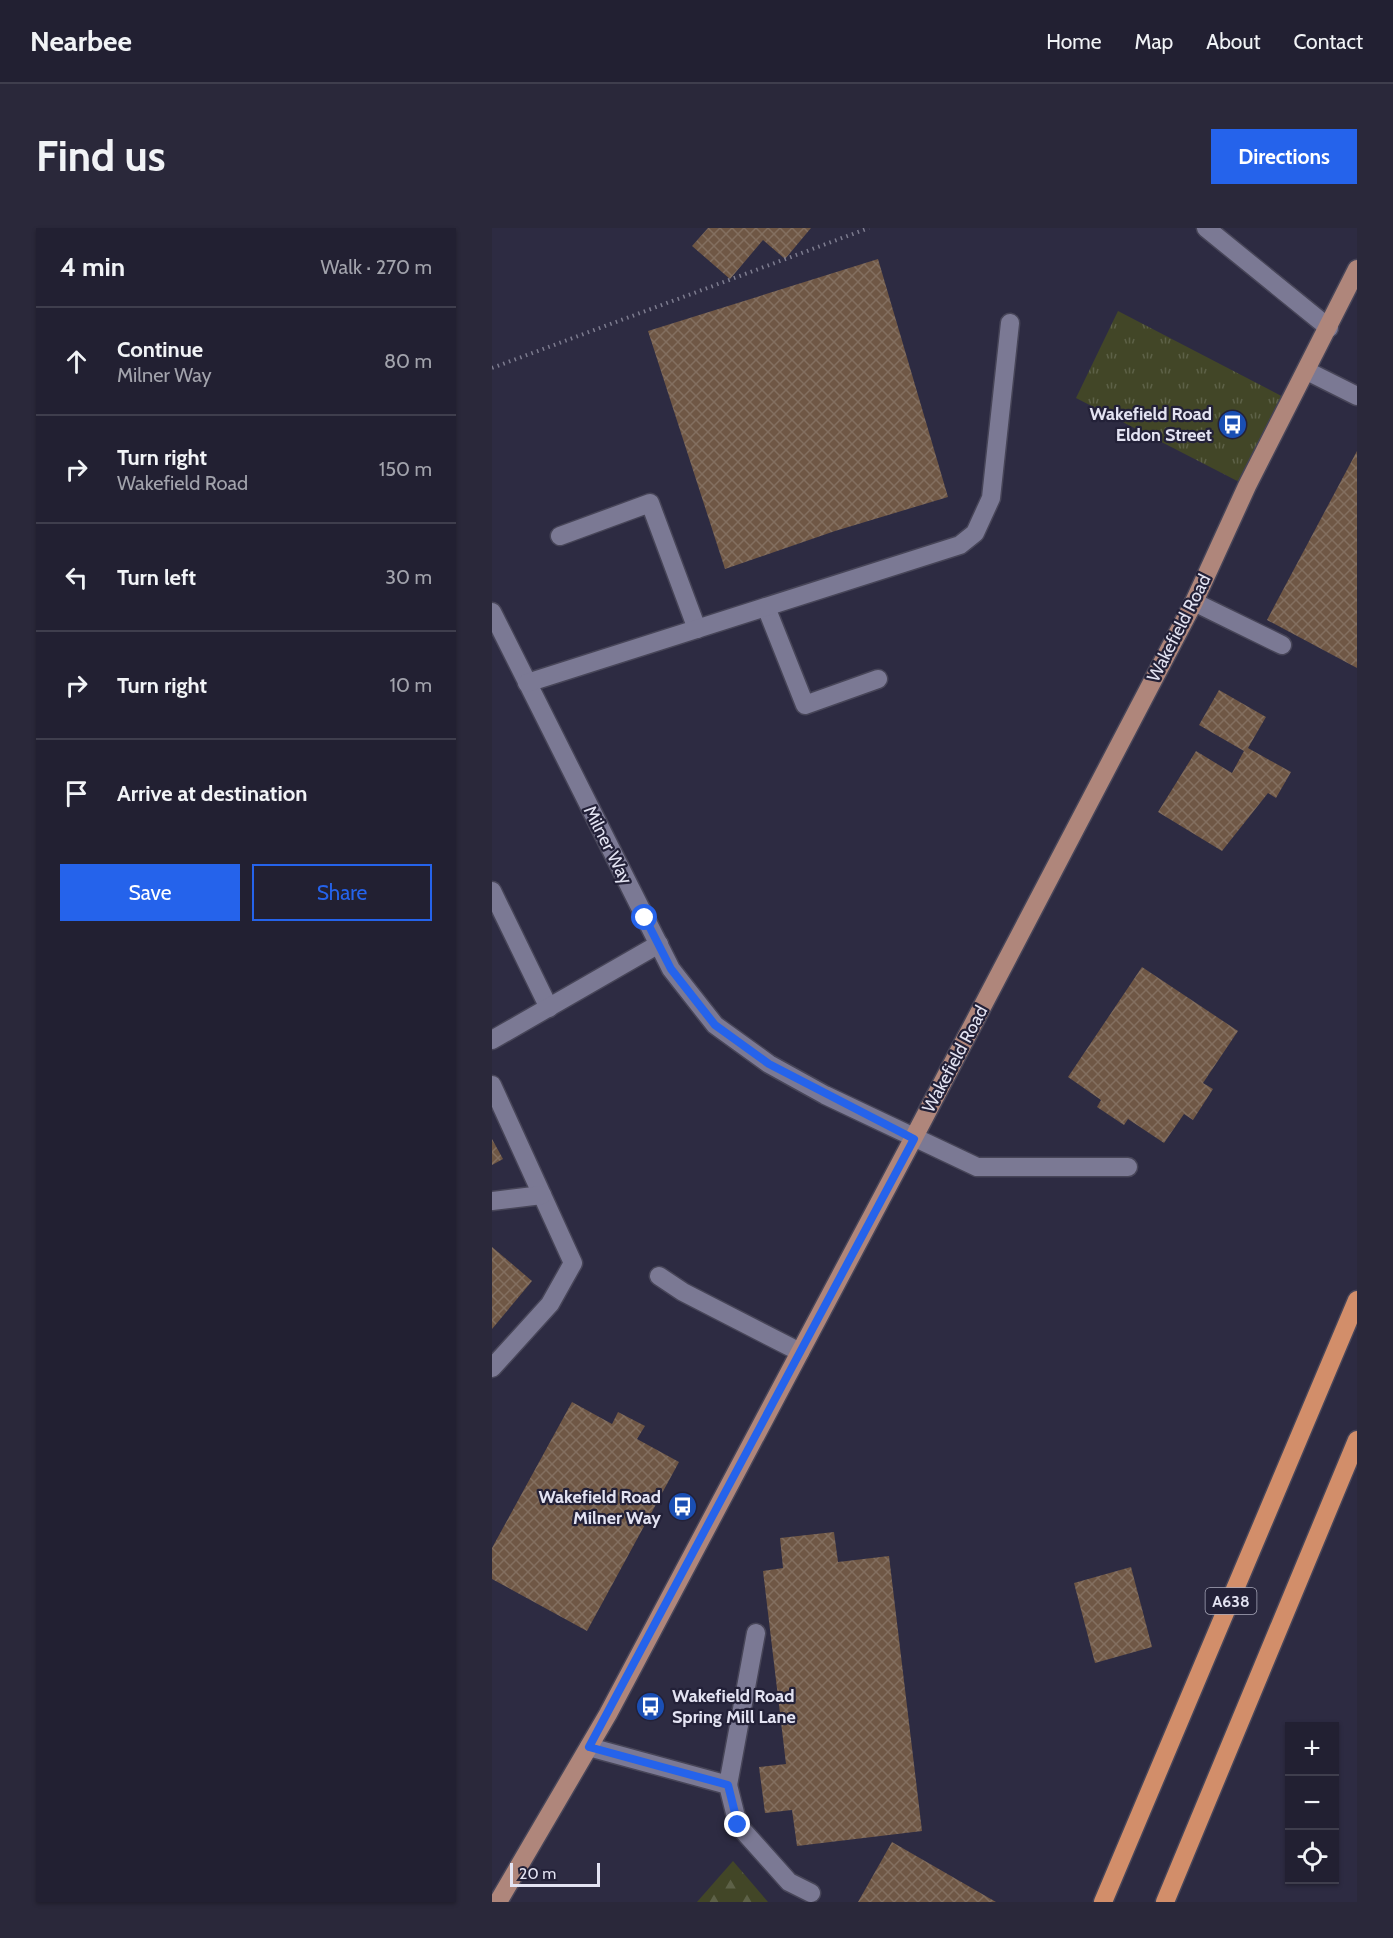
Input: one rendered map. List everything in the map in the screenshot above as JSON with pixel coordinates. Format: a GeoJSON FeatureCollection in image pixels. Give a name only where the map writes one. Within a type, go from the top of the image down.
{"type":"FeatureCollection","features":[{"type":"Feature","properties":{"kind":"highway","name":"A638"},"geometry":{"type":"LineString","coordinates":[[1103,1902],[1357,1300]]}},
{"type":"Feature","properties":{"kind":"highway","name":"A638"},"geometry":{"type":"LineString","coordinates":[[1165,1902],[1357,1440]]}},
{"type":"Feature","properties":{"kind":"main road","name":"Wakefield Road"},"geometry":{"type":"LineString","coordinates":[[498,1902],[589,1747],[914,1139],[1194,602],[1247,486],[1357,269]]}},
{"type":"Feature","properties":{"kind":"street"},"geometry":{"type":"LineString","coordinates":[[1206,228],[1329,328]]}},
{"type":"Feature","properties":{"kind":"street"},"geometry":{"type":"LineString","coordinates":[[527,683],[960,545],[975,533],[991,498],[1010,323]]}},
{"type":"Feature","properties":{"kind":"street"},"geometry":{"type":"LineString","coordinates":[[1307,371],[1357,396]]}},
{"type":"Feature","properties":{"kind":"street"},"geometry":{"type":"LineString","coordinates":[[560,536],[650,503],[697,629]]}},
{"type":"Feature","properties":{"kind":"street"},"geometry":{"type":"LineString","coordinates":[[1194,602],[1282,645]]}},
{"type":"Feature","properties":{"kind":"street"},"geometry":{"type":"LineString","coordinates":[[766,607],[806,705],[878,679]]}},
{"type":"Feature","properties":{"kind":"street","name":"Milner Way"},"geometry":{"type":"LineString","coordinates":[[492,612],[671,969],[715,1025],[769,1064],[914,1139],[977,1167],[1128,1167]]}},
{"type":"Feature","properties":{"kind":"street"},"geometry":{"type":"LineString","coordinates":[[492,891],[549,1008]]}},
{"type":"Feature","properties":{"kind":"street"},"geometry":{"type":"LineString","coordinates":[[492,1040],[659,944]]}},
{"type":"Feature","properties":{"kind":"street"},"geometry":{"type":"LineString","coordinates":[[492,1085],[573,1263],[550,1304],[492,1368]]}},
{"type":"Feature","properties":{"kind":"street"},"geometry":{"type":"LineString","coordinates":[[492,1201],[542,1195]]}},
{"type":"Feature","properties":{"kind":"street"},"geometry":{"type":"LineString","coordinates":[[659,1276],[682,1292],[800,1353]]}},
{"type":"Feature","properties":{"kind":"street"},"geometry":{"type":"LineString","coordinates":[[756,1633],[728,1785],[738,1825],[789,1882],[811,1893]]}},
{"type":"Feature","properties":{"kind":"street"},"geometry":{"type":"LineString","coordinates":[[589,1747],[728,1785]]}},
{"type":"Feature","properties":{"kind":"path"},"geometry":{"type":"LineString","coordinates":[[492,368],[869,228]]}},
{"type":"Feature","properties":{"kind":"green space"},"geometry":{"type":"Polygon","coordinates":[[[1118,311],[1291,401],[1247,486],[1076,398],[1118,311]]]}},
{"type":"Feature","properties":{"kind":"green space"},"geometry":{"type":"Polygon","coordinates":[[[733,1861],[768,1902],[697,1902],[733,1861]]]}},
{"type":"Feature","properties":{"kind":"building"},"geometry":{"type":"Polygon","coordinates":[[[708,228],[811,228],[785,259],[763,240],[730,279],[692,246],[708,228]]]}},
{"type":"Feature","properties":{"kind":"building"},"geometry":{"type":"Polygon","coordinates":[[[878,259],[948,497],[835,531],[725,569],[648,331],[878,259]]]}},
{"type":"Feature","properties":{"kind":"building"},"geometry":{"type":"Polygon","coordinates":[[[1357,451],[1357,668],[1267,620],[1357,451]]]}},
{"type":"Feature","properties":{"kind":"building"},"geometry":{"type":"Polygon","coordinates":[[[1219,690],[1266,717],[1248,748],[1291,772],[1276,798],[1268,793],[1222,851],[1158,812],[1196,751],[1232,773],[1244,751],[1199,725],[1219,690]]]}},
{"type":"Feature","properties":{"kind":"building"},"geometry":{"type":"Polygon","coordinates":[[[1142,967],[1238,1031],[1203,1083],[1213,1089],[1193,1120],[1184,1114],[1164,1143],[1128,1119],[1124,1125],[1097,1107],[1101,1100],[1068,1077],[1142,967]]]}},
{"type":"Feature","properties":{"kind":"building"},"geometry":{"type":"Polygon","coordinates":[[[492,1139],[503,1159],[492,1165],[492,1139]]]}},
{"type":"Feature","properties":{"kind":"building"},"geometry":{"type":"Polygon","coordinates":[[[492,1247],[532,1281],[492,1329],[492,1247]]]}},
{"type":"Feature","properties":{"kind":"building"},"geometry":{"type":"Polygon","coordinates":[[[572,1402],[612,1424],[618,1412],[645,1426],[637,1439],[679,1462],[587,1631],[492,1579],[492,1548],[572,1402]]]}},
{"type":"Feature","properties":{"kind":"building"},"geometry":{"type":"Polygon","coordinates":[[[834,1532],[838,1562],[889,1556],[922,1831],[797,1846],[792,1810],[765,1813],[759,1767],[786,1764],[763,1571],[783,1568],[780,1538],[834,1532]]]}},
{"type":"Feature","properties":{"kind":"building"},"geometry":{"type":"Polygon","coordinates":[[[1131,1567],[1152,1647],[1095,1663],[1074,1583],[1131,1567]]]}},
{"type":"Feature","properties":{"kind":"building"},"geometry":{"type":"Polygon","coordinates":[[[892,1842],[996,1902],[858,1902],[892,1842]]]}},
{"type":"Feature","properties":{"kind":"place","name":"Wakefield Road Eldon Street"},"geometry":{"type":"Point","coordinates":[1233,424]}},
{"type":"Feature","properties":{"kind":"place","name":"Wakefield Road Milner Way"},"geometry":{"type":"Point","coordinates":[682,1507]}},
{"type":"Feature","properties":{"kind":"place","name":"Wakefield Road Spring Mill Lane"},"geometry":{"type":"Point","coordinates":[651,1706]}},
{"type":"Feature","properties":{"kind":"route"},"geometry":{"type":"LineString","coordinates":[[645,918],[671,969],[715,1025],[769,1064],[825,1095],[914,1139],[589,1747],[728,1785],[738,1825]]}}]}
